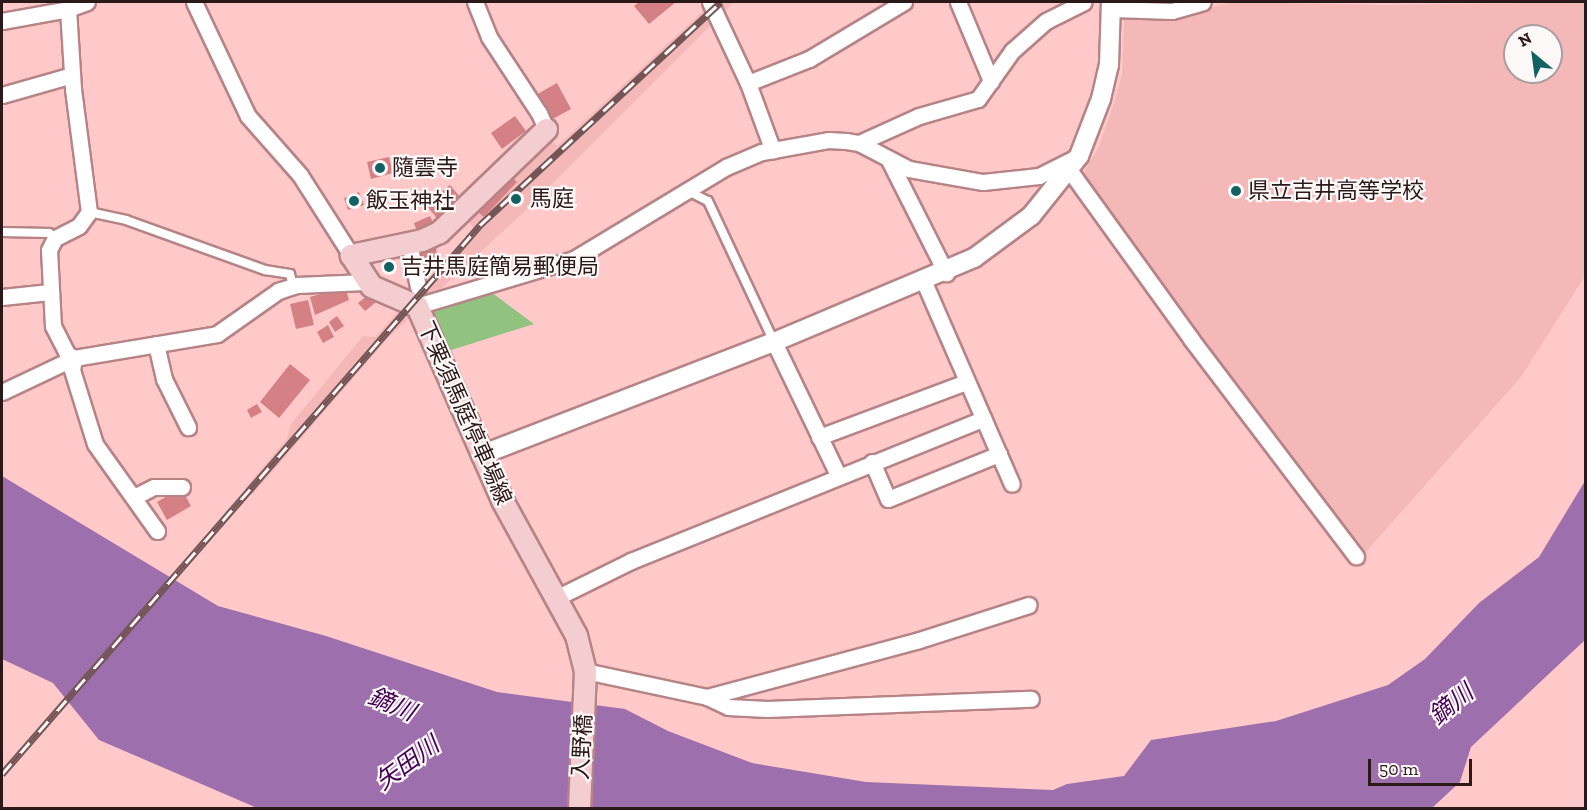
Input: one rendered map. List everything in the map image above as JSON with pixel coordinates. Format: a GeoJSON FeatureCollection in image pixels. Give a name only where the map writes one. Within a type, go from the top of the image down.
{"type":"FeatureCollection","features":[{"type":"Feature","properties":{"kind":"main road"},"geometry":{"type":"LineString","coordinates":[[365,282],[351,255],[409,243],[453,222],[546,129]]}},
{"type":"Feature","properties":{"kind":"main road","name":"下栗須馬庭停車場線"},"geometry":{"type":"LineString","coordinates":[[365,282],[418,297],[502,500],[576,635],[585,678]]}},
{"type":"Feature","properties":{"kind":"main road","name":"入野橋"},"geometry":{"type":"LineString","coordinates":[[579,808],[585,678]]}},
{"type":"Feature","properties":{"kind":"street"},"geometry":{"type":"LineString","coordinates":[[2,21],[68,9],[87,2]]}},
{"type":"Feature","properties":{"kind":"street"},"geometry":{"type":"LineString","coordinates":[[194,2],[248,116],[300,175],[351,255]]}},
{"type":"Feature","properties":{"kind":"street"},"geometry":{"type":"LineString","coordinates":[[475,2],[489,37],[539,113],[546,129]]}},
{"type":"Feature","properties":{"kind":"street"},"geometry":{"type":"LineString","coordinates":[[710,2],[748,83],[772,152]]}},
{"type":"Feature","properties":{"kind":"street"},"geometry":{"type":"LineString","coordinates":[[748,83],[809,59],[904,2]]}},
{"type":"Feature","properties":{"kind":"street"},"geometry":{"type":"LineString","coordinates":[[958,2],[991,81]]}},
{"type":"Feature","properties":{"kind":"street"},"geometry":{"type":"LineString","coordinates":[[859,143],[920,116],[978,99],[1020,43],[1046,21],[1084,2]]}},
{"type":"Feature","properties":{"kind":"street"},"geometry":{"type":"LineString","coordinates":[[482,455],[924,282],[974,258],[1031,216],[1074,163],[1104,87],[1112,5],[1172,11],[1203,2]]}},
{"type":"Feature","properties":{"kind":"street"},"geometry":{"type":"LineString","coordinates":[[68,9],[72,75],[89,212],[79,226],[55,238],[50,250],[50,292],[53,326],[60,346],[74,358]]}},
{"type":"Feature","properties":{"kind":"street"},"geometry":{"type":"LineString","coordinates":[[2,95],[72,75]]}},
{"type":"Feature","properties":{"kind":"street"},"geometry":{"type":"LineString","coordinates":[[409,243],[418,297],[574,260],[726,167],[772,152],[828,140],[859,143],[889,160],[930,174],[983,182],[1039,176],[1074,163]]}},
{"type":"Feature","properties":{"kind":"street"},"geometry":{"type":"LineString","coordinates":[[889,160],[946,273]]}},
{"type":"Feature","properties":{"kind":"street"},"geometry":{"type":"LineString","coordinates":[[1074,163],[1191,339],[1356,556]]}},
{"type":"Feature","properties":{"kind":"street"},"geometry":{"type":"LineString","coordinates":[[2,392],[74,358],[217,334],[270,296],[293,286],[365,282]]}},
{"type":"Feature","properties":{"kind":"street"},"geometry":{"type":"LineString","coordinates":[[924,282],[1012,484]]}},
{"type":"Feature","properties":{"kind":"street"},"geometry":{"type":"LineString","coordinates":[[2,297],[50,292]]}},
{"type":"Feature","properties":{"kind":"street"},"geometry":{"type":"LineString","coordinates":[[774,342],[838,475]]}},
{"type":"Feature","properties":{"kind":"street"},"geometry":{"type":"LineString","coordinates":[[156,344],[164,379],[188,427]]}},
{"type":"Feature","properties":{"kind":"street"},"geometry":{"type":"LineString","coordinates":[[74,358],[72,369],[95,444],[136,496],[157,531]]}},
{"type":"Feature","properties":{"kind":"street"},"geometry":{"type":"LineString","coordinates":[[819,436],[966,382]]}},
{"type":"Feature","properties":{"kind":"street"},"geometry":{"type":"LineString","coordinates":[[556,598],[594,577],[838,475],[983,419]]}},
{"type":"Feature","properties":{"kind":"street"},"geometry":{"type":"LineString","coordinates":[[872,462],[888,499],[999,454]]}},
{"type":"Feature","properties":{"kind":"street"},"geometry":{"type":"LineString","coordinates":[[136,496],[154,487],[182,487]]}},
{"type":"Feature","properties":{"kind":"street"},"geometry":{"type":"LineString","coordinates":[[707,697],[920,640],[1029,605]]}},
{"type":"Feature","properties":{"kind":"street"},"geometry":{"type":"LineString","coordinates":[[585,678],[707,697],[729,707],[767,710],[1031,699]]}},
{"type":"Feature","properties":{"kind":"lane"},"geometry":{"type":"LineString","coordinates":[[688,191],[708,201],[774,342]]}},
{"type":"Feature","properties":{"kind":"lane"},"geometry":{"type":"LineString","coordinates":[[89,212],[126,220],[265,270],[290,274],[293,286]]}},
{"type":"Feature","properties":{"kind":"lane"},"geometry":{"type":"LineString","coordinates":[[2,232],[49,233],[55,238]]}},
{"type":"Feature","properties":{"kind":"shaded area"},"geometry":{"type":"Polygon","coordinates":[[[713,2],[734,2],[527,209],[388,338],[252,495],[245,488],[287,439],[291,424],[363,336],[375,337],[474,228],[463,216],[547,136],[557,146],[713,2]]]}},
{"type":"Feature","properties":{"kind":"shaded area"},"geometry":{"type":"Polygon","coordinates":[[[1230,2],[1383,5],[1585,2],[1585,276],[1521,377],[1364,554],[1081,177],[1099,146],[1122,74],[1124,18],[1182,16],[1230,2]]]}},
{"type":"Feature","properties":{"kind":"green space"},"geometry":{"type":"Polygon","coordinates":[[[491,292],[534,324],[445,352],[428,309],[491,292]]]}},
{"type":"Feature","properties":{"kind":"water"},"geometry":{"type":"Polygon","coordinates":[[[2,476],[218,606],[326,636],[497,692],[625,709],[668,731],[752,763],[866,782],[1053,790],[1067,784],[1124,776],[1151,740],[1276,721],[1388,685],[1425,659],[1479,603],[1539,557],[1585,481],[1585,640],[1471,747],[1460,782],[1432,808],[257,808],[99,740],[53,683],[2,659],[2,476]]]}},
{"type":"Feature","properties":{"kind":"building"},"geometry":{"type":"Polygon","coordinates":[[[639,2],[676,2],[649,24],[634,6],[639,2]]]}},
{"type":"Feature","properties":{"kind":"building"},"geometry":{"type":"Polygon","coordinates":[[[557,83],[571,109],[549,121],[534,96],[557,83]]]}},
{"type":"Feature","properties":{"kind":"building"},"geometry":{"type":"Polygon","coordinates":[[[515,116],[526,131],[502,149],[491,133],[515,116]]]}},
{"type":"Feature","properties":{"kind":"building","name":"隨雲寺"},"geometry":{"type":"Polygon","coordinates":[[[389,157],[393,173],[371,179],[367,162],[389,157]]]}},
{"type":"Feature","properties":{"kind":"building"},"geometry":{"type":"Polygon","coordinates":[[[507,173],[517,182],[484,217],[478,212],[485,204],[481,200],[507,173]]]}},
{"type":"Feature","properties":{"kind":"building"},"geometry":{"type":"Polygon","coordinates":[[[450,185],[465,203],[441,223],[426,205],[450,185]]]}},
{"type":"Feature","properties":{"kind":"building","name":"飯玉神社"},"geometry":{"type":"Polygon","coordinates":[[[359,192],[364,205],[348,210],[344,198],[359,192]]]}},
{"type":"Feature","properties":{"kind":"building"},"geometry":{"type":"Polygon","coordinates":[[[430,216],[434,225],[417,232],[414,223],[430,216]]]}},
{"type":"Feature","properties":{"kind":"building"},"geometry":{"type":"Polygon","coordinates":[[[436,241],[437,262],[430,264],[431,271],[423,273],[416,246],[436,241]]]}},
{"type":"Feature","properties":{"kind":"building"},"geometry":{"type":"Polygon","coordinates":[[[345,287],[349,300],[315,315],[310,297],[345,287]]]}},
{"type":"Feature","properties":{"kind":"building"},"geometry":{"type":"Polygon","coordinates":[[[373,291],[380,299],[365,311],[358,303],[373,291]]]}},
{"type":"Feature","properties":{"kind":"building"},"geometry":{"type":"Polygon","coordinates":[[[308,300],[314,325],[296,329],[290,304],[308,300]]]}},
{"type":"Feature","properties":{"kind":"building"},"geometry":{"type":"Polygon","coordinates":[[[337,316],[344,326],[335,332],[329,322],[337,316]]]}},
{"type":"Feature","properties":{"kind":"building"},"geometry":{"type":"Polygon","coordinates":[[[328,325],[334,337],[323,343],[317,332],[328,325]]]}},
{"type":"Feature","properties":{"kind":"building"},"geometry":{"type":"Polygon","coordinates":[[[290,364],[310,380],[279,418],[260,402],[290,364]]]}},
{"type":"Feature","properties":{"kind":"building"},"geometry":{"type":"Polygon","coordinates":[[[257,404],[262,412],[251,418],[247,410],[257,404]]]}},
{"type":"Feature","properties":{"kind":"building"},"geometry":{"type":"Polygon","coordinates":[[[181,488],[191,506],[167,520],[157,502],[181,488]]]}},
{"type":"Feature","properties":{"kind":"railway"},"geometry":{"type":"LineString","coordinates":[[2,774],[480,225],[721,2]]}},
{"type":"Feature","properties":{"kind":"place","name":"隨雲寺"},"geometry":{"type":"Point","coordinates":[380,168]}},
{"type":"Feature","properties":{"kind":"place","name":"県立吉井高等学校"},"geometry":{"type":"Point","coordinates":[1236,191]}},
{"type":"Feature","properties":{"kind":"place","name":"馬庭"},"geometry":{"type":"Point","coordinates":[516,199]}},
{"type":"Feature","properties":{"kind":"place","name":"飯玉神社"},"geometry":{"type":"Point","coordinates":[354,201]}},
{"type":"Feature","properties":{"kind":"place","name":"吉井馬庭簡易郵便局"},"geometry":{"type":"Point","coordinates":[389,267]}},
{"type":"Feature","properties":{"kind":"water label","name":"鏑川"},"geometry":{"type":"Point","coordinates":[392,704]}},
{"type":"Feature","properties":{"kind":"water label","name":"鏑川"},"geometry":{"type":"Point","coordinates":[1451,704]}},
{"type":"Feature","properties":{"kind":"water label","name":"矢田川"},"geometry":{"type":"Point","coordinates":[407,763]}}]}
